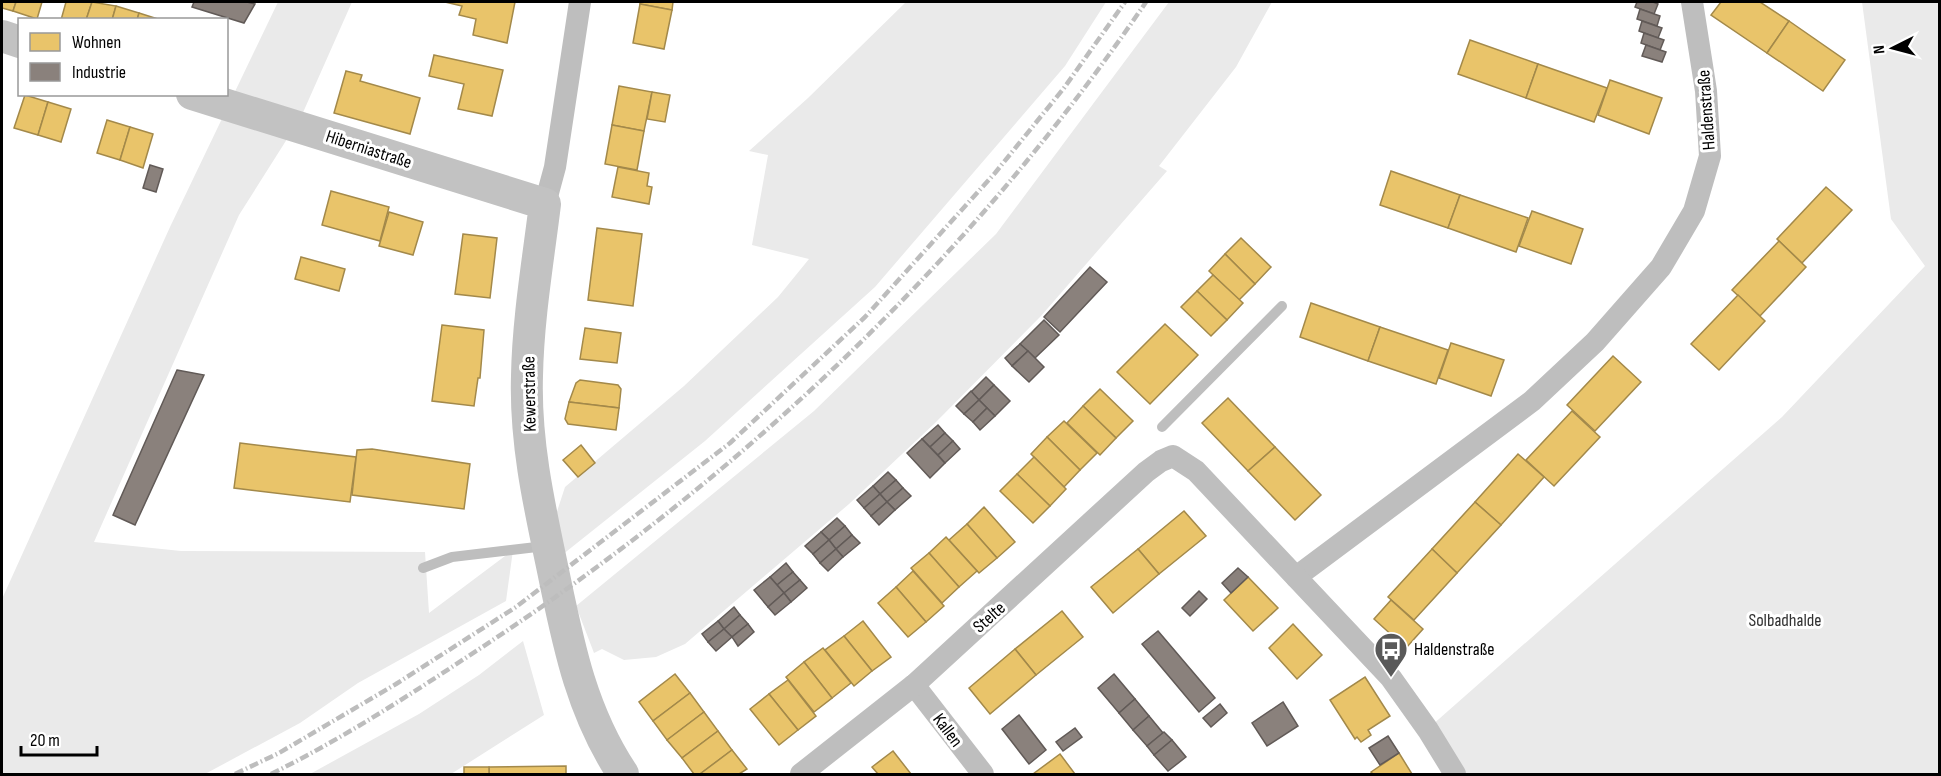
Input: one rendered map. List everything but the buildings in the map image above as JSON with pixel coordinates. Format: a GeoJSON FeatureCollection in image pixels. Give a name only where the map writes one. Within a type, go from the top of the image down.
{"type":"FeatureCollection","features":[{"type":"Feature","properties":{"kind":"street","name":"Kewerstraße"},"geometry":{"type":"LineString","coordinates":[[580,2],[555,166],[545,204],[529,334],[527,399],[536,489],[584,699],[600,735],[623,774]]}},
{"type":"Feature","properties":{"kind":"street","name":"Haldenstraße"},"geometry":{"type":"LineString","coordinates":[[1296,577],[1532,401],[1595,342],[1662,267],[1694,211],[1710,156],[1706,91],[1692,2]]}},
{"type":"Feature","properties":{"kind":"street"},"geometry":{"type":"LineString","coordinates":[[2,36],[18,41]]}},
{"type":"Feature","properties":{"kind":"street","name":"Hiberniastraße"},"geometry":{"type":"LineString","coordinates":[[198,96],[545,204]]}},
{"type":"Feature","properties":{"kind":"street","name":"Stelte"},"geometry":{"type":"LineString","coordinates":[[801,774],[914,685],[1146,472],[1161,461],[1173,456],[1196,471],[1296,577]]}},
{"type":"Feature","properties":{"kind":"street"},"geometry":{"type":"LineString","coordinates":[[1296,577],[1391,678],[1428,730],[1455,774]]}},
{"type":"Feature","properties":{"kind":"street","name":"Kallen"},"geometry":{"type":"LineString","coordinates":[[914,685],[983,774]]}},
{"type":"Feature","properties":{"kind":"lane"},"geometry":{"type":"LineString","coordinates":[[1162,427],[1282,306]]}},
{"type":"Feature","properties":{"kind":"lane"},"geometry":{"type":"LineString","coordinates":[[423,568],[452,557],[548,546]]}},
{"type":"Feature","properties":{"kind":"green space"},"geometry":{"type":"Polygon","coordinates":[[[278,2],[352,2],[301,117],[239,215],[94,542],[181,551],[425,552],[429,613],[513,550],[506,601],[358,683],[300,723],[205,774],[2,774],[2,599],[170,227],[278,2]]]}},
{"type":"Feature","properties":{"kind":"green space"},"geometry":{"type":"Polygon","coordinates":[[[906,2],[1106,2],[1065,66],[875,287],[705,441],[557,559],[550,533],[565,487],[684,386],[778,297],[809,259],[752,245],[768,155],[749,151],[808,98],[906,2]]]}},
{"type":"Feature","properties":{"kind":"green space"},"geometry":{"type":"Polygon","coordinates":[[[1169,2],[1272,2],[1236,67],[1159,166],[1167,171],[1041,316],[935,423],[849,504],[685,644],[656,657],[624,660],[602,649],[594,653],[576,606],[814,411],[996,234],[1169,2]]]}},
{"type":"Feature","properties":{"kind":"green space","name":"Solbadhalde"},"geometry":{"type":"Polygon","coordinates":[[[1862,2],[1939,2],[1939,774],[1462,774],[1431,726],[1782,417],[1925,266],[1891,219],[1862,2]]]}},
{"type":"Feature","properties":{"kind":"green space"},"geometry":{"type":"Polygon","coordinates":[[[523,641],[544,715],[451,774],[310,774],[419,714],[479,675],[523,641]]]}},
{"type":"Feature","properties":{"kind":"railway"},"geometry":{"type":"LineString","coordinates":[[235,774],[279,753],[396,684],[516,607],[730,443],[865,317],[995,173],[1064,88],[1125,2]]}},
{"type":"Feature","properties":{"kind":"railway"},"geometry":{"type":"LineString","coordinates":[[271,774],[321,748],[393,705],[563,592],[658,520],[750,444],[838,364],[922,280],[1001,191],[1076,99],[1146,2]]}},
{"type":"Feature","properties":{"kind":"place","name":"Haldenstraße"},"geometry":{"type":"Point","coordinates":[1391,678]}}]}
